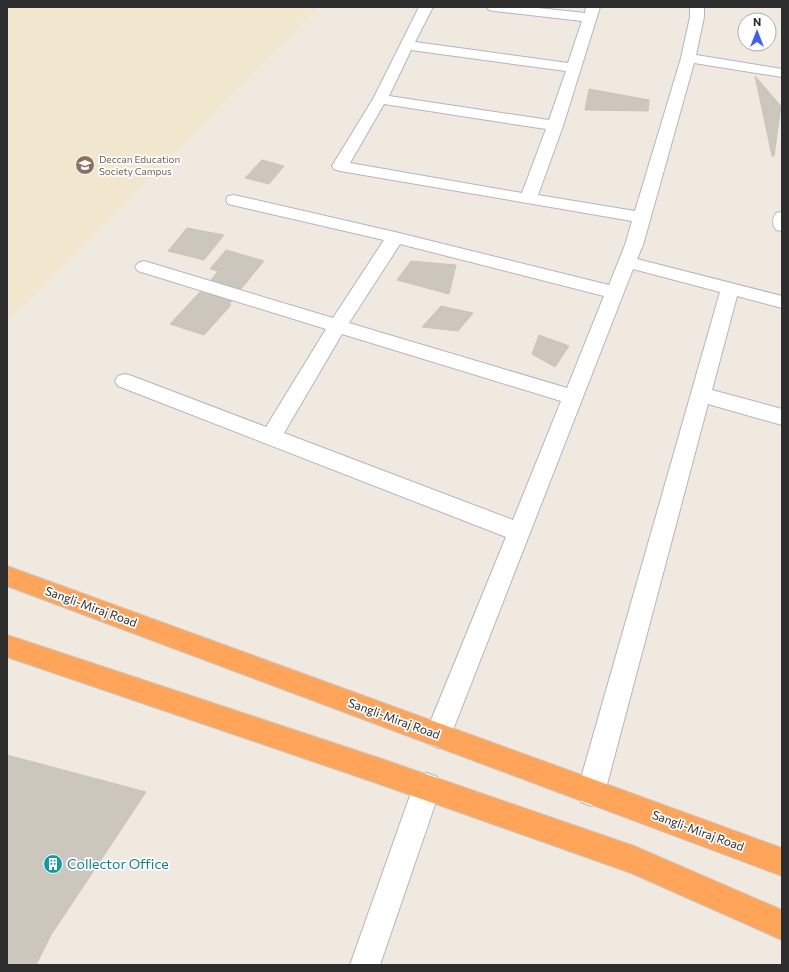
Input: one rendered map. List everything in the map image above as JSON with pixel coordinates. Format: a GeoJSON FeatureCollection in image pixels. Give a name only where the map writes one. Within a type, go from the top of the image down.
{"type":"FeatureCollection","features":[{"type":"Feature","properties":{"kind":"highway","name":"Sangli-Miraj Road"},"geometry":{"type":"LineString","coordinates":[[7,576],[782,862]]}},
{"type":"Feature","properties":{"kind":"highway"},"geometry":{"type":"LineString","coordinates":[[7,646],[427,787],[634,860],[782,925]]}},
{"type":"Feature","properties":{"kind":"street"},"geometry":{"type":"LineString","coordinates":[[426,7],[380,99],[340,166],[528,199],[642,217]]}},
{"type":"Feature","properties":{"kind":"street"},"geometry":{"type":"LineString","coordinates":[[498,7],[591,12],[555,126],[528,199]]}},
{"type":"Feature","properties":{"kind":"street"},"geometry":{"type":"LineString","coordinates":[[438,735],[634,245],[688,58],[697,17],[697,7]]}},
{"type":"Feature","properties":{"kind":"street"},"geometry":{"type":"LineString","coordinates":[[406,45],[574,68]]}},
{"type":"Feature","properties":{"kind":"street"},"geometry":{"type":"LineString","coordinates":[[688,58],[782,73]]}},
{"type":"Feature","properties":{"kind":"street"},"geometry":{"type":"LineString","coordinates":[[380,99],[555,126]]}},
{"type":"Feature","properties":{"kind":"street"},"geometry":{"type":"LineString","coordinates":[[234,200],[396,237],[615,293]]}},
{"type":"Feature","properties":{"kind":"street"},"geometry":{"type":"LineString","coordinates":[[782,217],[782,226]]}},
{"type":"Feature","properties":{"kind":"street"},"geometry":{"type":"LineString","coordinates":[[270,437],[338,325],[396,237]]}},
{"type":"Feature","properties":{"kind":"street"},"geometry":{"type":"LineString","coordinates":[[627,262],[782,302]]}},
{"type":"Feature","properties":{"kind":"street"},"geometry":{"type":"LineString","coordinates":[[144,267],[573,397]]}},
{"type":"Feature","properties":{"kind":"street"},"geometry":{"type":"LineString","coordinates":[[591,792],[730,288]]}},
{"type":"Feature","properties":{"kind":"street"},"geometry":{"type":"LineString","coordinates":[[125,381],[519,532]]}},
{"type":"Feature","properties":{"kind":"street"},"geometry":{"type":"LineString","coordinates":[[701,394],[782,417]]}},
{"type":"Feature","properties":{"kind":"street"},"geometry":{"type":"LineString","coordinates":[[365,965],[427,787]]}},
{"type":"Feature","properties":{"kind":"shaded area","name":"Deccan Education Society Campus"},"geometry":{"type":"Polygon","coordinates":[[[7,7],[319,7],[7,322],[7,7]]]}},
{"type":"Feature","properties":{"kind":"building"},"geometry":{"type":"Polygon","coordinates":[[[755,76],[781,106],[774,156],[772,156],[755,76]]]}},
{"type":"Feature","properties":{"kind":"building"},"geometry":{"type":"Polygon","coordinates":[[[589,89],[649,100],[648,111],[585,110],[589,89]]]}},
{"type":"Feature","properties":{"kind":"building"},"geometry":{"type":"Polygon","coordinates":[[[262,160],[284,166],[269,184],[245,178],[262,160]]]}},
{"type":"Feature","properties":{"kind":"building"},"geometry":{"type":"Polygon","coordinates":[[[187,228],[224,235],[204,260],[168,251],[187,228]]]}},
{"type":"Feature","properties":{"kind":"building"},"geometry":{"type":"Polygon","coordinates":[[[226,250],[264,261],[241,289],[211,280],[218,271],[210,269],[226,250]]]}},
{"type":"Feature","properties":{"kind":"building"},"geometry":{"type":"Polygon","coordinates":[[[411,261],[456,265],[449,294],[397,280],[411,261]]]}},
{"type":"Feature","properties":{"kind":"building"},"geometry":{"type":"Polygon","coordinates":[[[200,292],[232,301],[229,304],[231,305],[204,335],[170,324],[200,292]]]}},
{"type":"Feature","properties":{"kind":"building"},"geometry":{"type":"Polygon","coordinates":[[[441,306],[473,313],[458,331],[422,327],[441,306]]]}},
{"type":"Feature","properties":{"kind":"building"},"geometry":{"type":"Polygon","coordinates":[[[539,335],[569,346],[555,367],[532,354],[539,335]]]}},
{"type":"Feature","properties":{"kind":"building","name":"Collector Office"},"geometry":{"type":"Polygon","coordinates":[[[7,755],[146,792],[51,935],[36,965],[7,965],[7,755]]]}},
{"type":"Feature","properties":{"kind":"place","name":"Deccan Education Society Campus"},"geometry":{"type":"Point","coordinates":[85,165]}},
{"type":"Feature","properties":{"kind":"place","name":"Collector Office"},"geometry":{"type":"Point","coordinates":[53,864]}}]}
